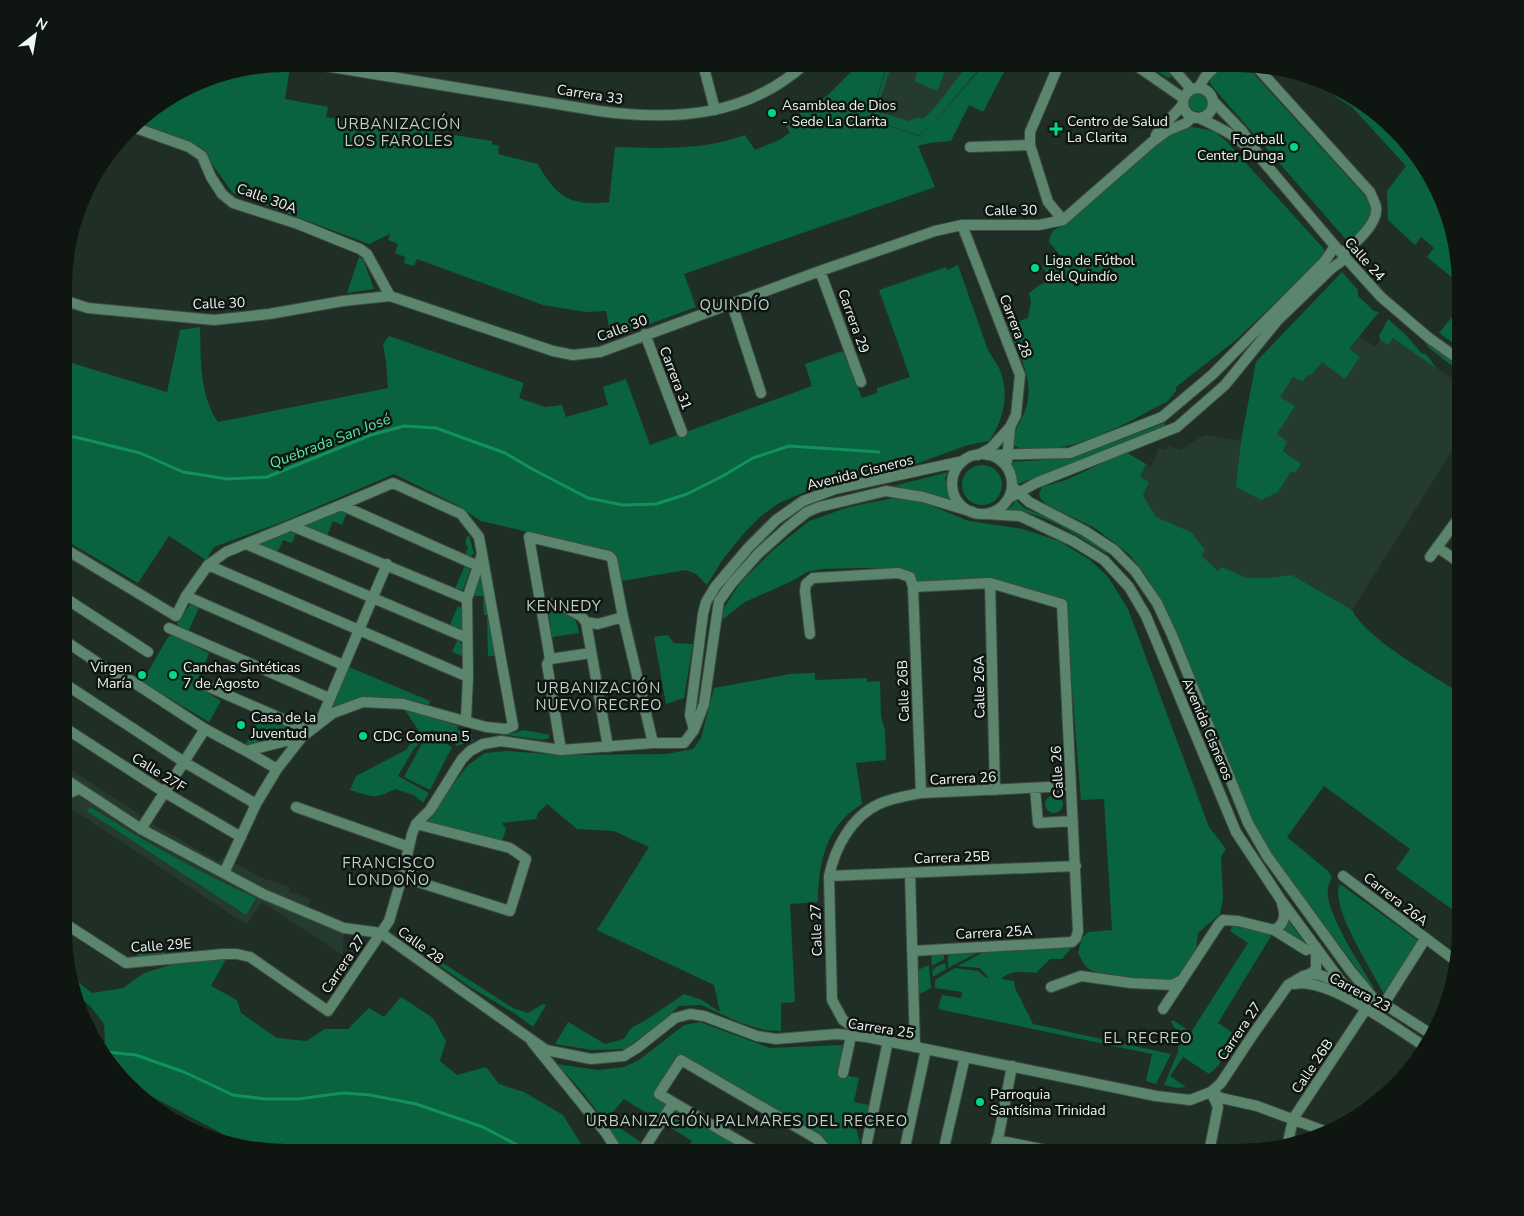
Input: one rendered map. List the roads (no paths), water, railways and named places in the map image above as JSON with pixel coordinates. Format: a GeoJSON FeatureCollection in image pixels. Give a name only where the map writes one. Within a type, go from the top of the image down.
{"type":"FeatureCollection","features":[{"type":"Feature","properties":{"kind":"street","name":"Carrera 33"},"geometry":{"type":"LineString","coordinates":[[363,72],[633,115],[667,116],[697,114],[736,104],[774,86],[797,72]]}},
{"type":"Feature","properties":{"kind":"street"},"geometry":{"type":"LineString","coordinates":[[705,72],[715,110]]}},
{"type":"Feature","properties":{"kind":"street"},"geometry":{"type":"LineString","coordinates":[[1056,72],[1030,132],[1030,145],[1048,202],[1063,220]]}},
{"type":"Feature","properties":{"kind":"street"},"geometry":{"type":"LineString","coordinates":[[1145,72],[1183,101],[1184,110],[1240,140],[1263,161]]}},
{"type":"Feature","properties":{"kind":"street"},"geometry":{"type":"LineString","coordinates":[[1178,72],[1195,88],[1209,91],[1214,102],[1242,131],[1263,161]]}},
{"type":"Feature","properties":{"kind":"street"},"geometry":{"type":"LineString","coordinates":[[1183,101],[1210,72]]}},
{"type":"Feature","properties":{"kind":"street"},"geometry":{"type":"LineString","coordinates":[[1263,74],[1370,192],[1376,207],[1376,218],[1354,245],[1341,252],[1325,261],[1214,374],[1162,417],[1070,453],[1011,452],[982,455],[963,461],[954,474],[952,490],[959,504],[972,512],[987,514],[1000,508],[1015,489],[1036,483],[1177,427],[1225,385],[1277,321],[1332,268],[1341,252]]}},
{"type":"Feature","properties":{"kind":"street","name":"Calle 30"},"geometry":{"type":"LineString","coordinates":[[1152,142],[1162,126],[1175,114],[1183,101]]}},
{"type":"Feature","properties":{"kind":"street"},"geometry":{"type":"LineString","coordinates":[[1196,118],[1210,113],[1214,102]]}},
{"type":"Feature","properties":{"kind":"street","name":"Calle 30"},"geometry":{"type":"LineString","coordinates":[[72,303],[88,308],[214,320],[390,296],[553,351],[573,355],[600,352],[645,334],[935,231],[962,225],[1039,225],[1063,220],[1167,130],[1196,118]]}},
{"type":"Feature","properties":{"kind":"street","name":"Calle 30A"},"geometry":{"type":"LineString","coordinates":[[141,130],[189,147],[202,156],[211,177],[222,194],[233,203],[298,224],[360,249],[367,254],[390,296]]}},
{"type":"Feature","properties":{"kind":"street"},"geometry":{"type":"LineString","coordinates":[[970,147],[1030,145]]}},
{"type":"Feature","properties":{"kind":"street","name":"Calle 24"},"geometry":{"type":"LineString","coordinates":[[1263,161],[1380,297],[1452,354]]}},
{"type":"Feature","properties":{"kind":"street","name":"Carrera 28"},"geometry":{"type":"LineString","coordinates":[[962,225],[1020,375],[1016,414],[1010,427],[982,455]]}},
{"type":"Feature","properties":{"kind":"street","name":"Carrera 29"},"geometry":{"type":"LineString","coordinates":[[820,271],[861,382]]}},
{"type":"Feature","properties":{"kind":"street"},"geometry":{"type":"LineString","coordinates":[[732,304],[761,393]]}},
{"type":"Feature","properties":{"kind":"street","name":"Carrera 31"},"geometry":{"type":"LineString","coordinates":[[645,334],[682,432]]}},
{"type":"Feature","properties":{"kind":"street"},"geometry":{"type":"LineString","coordinates":[[1007,468],[1011,452],[1010,427]]}},
{"type":"Feature","properties":{"kind":"street"},"geometry":{"type":"LineString","coordinates":[[982,455],[999,460],[1007,468],[1015,489]]}},
{"type":"Feature","properties":{"kind":"street","name":"Avenida Cisneros"},"geometry":{"type":"LineString","coordinates":[[694,730],[690,716],[706,602],[714,587],[748,548],[776,520],[803,501],[835,489],[963,461]]}},
{"type":"Feature","properties":{"kind":"street"},"geometry":{"type":"LineString","coordinates":[[72,553],[176,616],[186,596],[208,565],[226,552],[393,483],[460,514],[478,537],[483,553],[513,726],[506,729],[486,727],[404,704],[363,702],[333,713],[306,734],[277,769],[256,804],[224,873]]}},
{"type":"Feature","properties":{"kind":"street"},"geometry":{"type":"LineString","coordinates":[[1036,483],[1034,500],[1042,509]]}},
{"type":"Feature","properties":{"kind":"street","name":"Avenida Cisneros"},"geometry":{"type":"LineString","coordinates":[[1015,489],[1028,502],[1085,530],[1114,550],[1135,571],[1157,603],[1248,823],[1267,856],[1350,970],[1374,999]]}},
{"type":"Feature","properties":{"kind":"street","name":"Avenida Cisneros"},"geometry":{"type":"LineString","coordinates":[[694,730],[704,704],[719,601],[732,583],[788,526],[819,507],[886,491],[923,497],[972,512]]}},
{"type":"Feature","properties":{"kind":"street"},"geometry":{"type":"LineString","coordinates":[[341,506],[478,566]]}},
{"type":"Feature","properties":{"kind":"street","name":"Avenida Cisneros"},"geometry":{"type":"LineString","coordinates":[[987,514],[1020,516],[1073,540],[1104,560],[1128,587],[1146,616],[1236,832],[1281,900],[1343,984],[1366,1009]]}},
{"type":"Feature","properties":{"kind":"street"},"geometry":{"type":"LineString","coordinates":[[292,526],[387,564],[467,599]]}},
{"type":"Feature","properties":{"kind":"street"},"geometry":{"type":"LineString","coordinates":[[1430,557],[1452,527]]}},
{"type":"Feature","properties":{"kind":"street"},"geometry":{"type":"LineString","coordinates":[[561,750],[547,664],[550,659],[529,537],[609,556],[612,559],[623,617],[653,743]]}},
{"type":"Feature","properties":{"kind":"street"},"geometry":{"type":"LineString","coordinates":[[246,544],[467,638]]}},
{"type":"Feature","properties":{"kind":"street"},"geometry":{"type":"LineString","coordinates":[[1437,547],[1452,557]]}},
{"type":"Feature","properties":{"kind":"street"},"geometry":{"type":"LineString","coordinates":[[466,720],[468,677],[467,599],[483,553]]}},
{"type":"Feature","properties":{"kind":"street"},"geometry":{"type":"LineString","coordinates":[[319,723],[387,564]]}},
{"type":"Feature","properties":{"kind":"street"},"geometry":{"type":"LineString","coordinates":[[208,565],[468,677]]}},
{"type":"Feature","properties":{"kind":"street"},"geometry":{"type":"LineString","coordinates":[[810,634],[805,591],[806,584],[813,578],[898,573],[910,577],[913,587],[990,583]]}},
{"type":"Feature","properties":{"kind":"street","name":"Calle 26"},"geometry":{"type":"LineString","coordinates":[[990,583],[1062,604],[1076,866],[1078,931],[1076,938]]}},
{"type":"Feature","properties":{"kind":"street","name":"Calle 26A"},"geometry":{"type":"LineString","coordinates":[[990,583],[995,790]]}},
{"type":"Feature","properties":{"kind":"street","name":"Calle 26B"},"geometry":{"type":"LineString","coordinates":[[913,587],[921,793]]}},
{"type":"Feature","properties":{"kind":"street"},"geometry":{"type":"LineString","coordinates":[[186,596],[343,664]]}},
{"type":"Feature","properties":{"kind":"street"},"geometry":{"type":"LineString","coordinates":[[72,603],[148,652]]}},
{"type":"Feature","properties":{"kind":"street"},"geometry":{"type":"LineString","coordinates":[[540,604],[558,604],[582,616],[586,622],[608,747]]}},
{"type":"Feature","properties":{"kind":"street"},"geometry":{"type":"LineString","coordinates":[[586,622],[598,624],[623,617]]}},
{"type":"Feature","properties":{"kind":"street"},"geometry":{"type":"LineString","coordinates":[[169,628],[329,698]]}},
{"type":"Feature","properties":{"kind":"street"},"geometry":{"type":"LineString","coordinates":[[72,646],[205,729],[277,769]]}},
{"type":"Feature","properties":{"kind":"street"},"geometry":{"type":"LineString","coordinates":[[550,659],[591,653]]}},
{"type":"Feature","properties":{"kind":"street"},"geometry":{"type":"LineString","coordinates":[[200,683],[306,734]]}},
{"type":"Feature","properties":{"kind":"street"},"geometry":{"type":"LineString","coordinates":[[72,689],[184,762],[256,804]]}},
{"type":"Feature","properties":{"kind":"street"},"geometry":{"type":"LineString","coordinates":[[486,727],[501,741]]}},
{"type":"Feature","properties":{"kind":"street"},"geometry":{"type":"LineString","coordinates":[[141,829],[205,729]]}},
{"type":"Feature","properties":{"kind":"street"},"geometry":{"type":"LineString","coordinates":[[416,824],[430,810],[462,759],[470,751],[483,744],[501,741],[561,750],[653,743],[675,744],[684,743],[694,730]]}},
{"type":"Feature","properties":{"kind":"street","name":"Calle 27F"},"geometry":{"type":"LineString","coordinates":[[72,733],[164,792],[241,837]]}},
{"type":"Feature","properties":{"kind":"street"},"geometry":{"type":"LineString","coordinates":[[246,751],[306,734]]}},
{"type":"Feature","properties":{"kind":"street","name":"Calle 28"},"geometry":{"type":"LineString","coordinates":[[72,784],[141,829],[263,894],[344,928],[381,933],[532,1041],[606,1132],[613,1144]]}},
{"type":"Feature","properties":{"kind":"street","name":"Carrera 26"},"geometry":{"type":"LineString","coordinates":[[861,816],[877,805],[898,797],[921,793],[1071,786]]}},
{"type":"Feature","properties":{"kind":"street"},"geometry":{"type":"LineString","coordinates":[[1036,788],[1038,823],[1073,821]]}},
{"type":"Feature","properties":{"kind":"street"},"geometry":{"type":"LineString","coordinates":[[72,792],[79,789]]}},
{"type":"Feature","properties":{"kind":"street"},"geometry":{"type":"LineString","coordinates":[[296,807],[409,847]]}},
{"type":"Feature","properties":{"kind":"street","name":"Calle 27"},"geometry":{"type":"LineString","coordinates":[[861,816],[839,844],[832,859],[828,876],[832,1000],[842,1020],[867,1037]]}},
{"type":"Feature","properties":{"kind":"street"},"geometry":{"type":"LineString","coordinates":[[402,877],[510,911],[526,859],[510,848],[416,824]]}},
{"type":"Feature","properties":{"kind":"street","name":"Carrera 27"},"geometry":{"type":"LineString","coordinates":[[328,1011],[381,933],[394,908],[416,824]]}},
{"type":"Feature","properties":{"kind":"street","name":"Carrera 25B"},"geometry":{"type":"LineString","coordinates":[[828,876],[1076,866]]}},
{"type":"Feature","properties":{"kind":"street"},"geometry":{"type":"LineString","coordinates":[[910,873],[915,1047]]}},
{"type":"Feature","properties":{"kind":"street","name":"Carrera 26A"},"geometry":{"type":"LineString","coordinates":[[1343,876],[1450,957]]}},
{"type":"Feature","properties":{"kind":"street"},"geometry":{"type":"LineString","coordinates":[[1274,930],[1280,926],[1285,914],[1281,900]]}},
{"type":"Feature","properties":{"kind":"street"},"geometry":{"type":"LineString","coordinates":[[1163,1009],[1223,920],[1238,921],[1274,930],[1306,950],[1316,946],[1316,969],[1310,974]]}},
{"type":"Feature","properties":{"kind":"street","name":"Calle 29E"},"geometry":{"type":"LineString","coordinates":[[72,928],[126,963],[211,955],[237,954],[250,956],[328,1011]]}},
{"type":"Feature","properties":{"kind":"street","name":"Carrera 25A"},"geometry":{"type":"LineString","coordinates":[[912,951],[1072,942],[1076,938]]}},
{"type":"Feature","properties":{"kind":"street"},"geometry":{"type":"LineString","coordinates":[[1384,1004],[1425,939]]}},
{"type":"Feature","properties":{"kind":"street","name":"Carrera 23"},"geometry":{"type":"LineString","coordinates":[[1288,985],[1303,976],[1310,974],[1320,975],[1384,1004],[1426,1031]]}},
{"type":"Feature","properties":{"kind":"street"},"geometry":{"type":"LineString","coordinates":[[1051,987],[1081,976],[1131,983],[1172,985],[1182,980]]}},
{"type":"Feature","properties":{"kind":"street","name":"Carrera 23"},"geometry":{"type":"LineString","coordinates":[[1288,985],[1302,982],[1332,990],[1419,1043]]}},
{"type":"Feature","properties":{"kind":"street","name":"Carrera 27"},"geometry":{"type":"LineString","coordinates":[[1211,1092],[1221,1083],[1288,985]]}},
{"type":"Feature","properties":{"kind":"street","name":"Calle 26B"},"geometry":{"type":"LineString","coordinates":[[1289,1137],[1293,1119],[1366,1009]]}},
{"type":"Feature","properties":{"kind":"street","name":"Carrera 25"},"geometry":{"type":"LineString","coordinates":[[532,1041],[546,1050],[591,1059],[624,1056],[675,1018],[690,1014],[704,1016],[757,1036],[776,1039],[837,1034],[867,1037],[1173,1098],[1190,1100],[1211,1092]]}},
{"type":"Feature","properties":{"kind":"street"},"geometry":{"type":"LineString","coordinates":[[843,1073],[851,1036]]}},
{"type":"Feature","properties":{"kind":"street"},"geometry":{"type":"LineString","coordinates":[[867,1142],[888,1041]]}},
{"type":"Feature","properties":{"kind":"street"},"geometry":{"type":"LineString","coordinates":[[906,1144],[926,1049]]}},
{"type":"Feature","properties":{"kind":"street"},"geometry":{"type":"LineString","coordinates":[[945,1144],[965,1057]]}},
{"type":"Feature","properties":{"kind":"street"},"geometry":{"type":"LineString","coordinates":[[744,1144],[659,1094],[681,1060],[820,1144]]}},
{"type":"Feature","properties":{"kind":"street"},"geometry":{"type":"LineString","coordinates":[[996,1144],[1012,1066]]}},
{"type":"Feature","properties":{"kind":"street"},"geometry":{"type":"LineString","coordinates":[[1211,1092],[1221,1098],[1257,1106],[1316,1128]]}},
{"type":"Feature","properties":{"kind":"street"},"geometry":{"type":"LineString","coordinates":[[1211,1092],[1218,1107],[1211,1144]]}},
{"type":"Feature","properties":{"kind":"street"},"geometry":{"type":"LineString","coordinates":[[647,1144],[673,1103]]}},
{"type":"Feature","properties":{"kind":"street"},"geometry":{"type":"LineString","coordinates":[[997,1140],[1016,1144]]}},
{"type":"Feature","properties":{"kind":"waterway","name":"Quebrada San José"},"geometry":{"type":"LineString","coordinates":[[72,437],[140,453],[183,472],[228,479],[267,477],[371,435],[404,426],[436,428],[505,453],[588,498],[623,505],[656,504],[687,494],[753,458],[789,446],[879,452]]}},
{"type":"Feature","properties":{"kind":"waterway"},"geometry":{"type":"LineString","coordinates":[[112,1053],[136,1055],[184,1072],[233,1095],[265,1099],[298,1099],[343,1093],[370,1095],[416,1104],[483,1127],[515,1144]]}},
{"type":"Feature","properties":{"kind":"place","name":"Asamblea de Dios - Sede La Clarita"},"geometry":{"type":"Point","coordinates":[772,113]}},
{"type":"Feature","properties":{"kind":"place","name":"Centro de Salud La Clarita"},"geometry":{"type":"Point","coordinates":[1056,129]}},
{"type":"Feature","properties":{"kind":"place","name":"Football Center Dunga"},"geometry":{"type":"Point","coordinates":[1294,147]}},
{"type":"Feature","properties":{"kind":"place","name":"Liga de Fútbol del Quindío"},"geometry":{"type":"Point","coordinates":[1035,268]}},
{"type":"Feature","properties":{"kind":"place","name":"Virgen María"},"geometry":{"type":"Point","coordinates":[142,675]}},
{"type":"Feature","properties":{"kind":"place","name":"Canchas Sintéticas 7 de Agosto"},"geometry":{"type":"Point","coordinates":[173,675]}},
{"type":"Feature","properties":{"kind":"place","name":"Casa de la Juventud"},"geometry":{"type":"Point","coordinates":[241,725]}},
{"type":"Feature","properties":{"kind":"place","name":"CDC Comuna 5"},"geometry":{"type":"Point","coordinates":[363,736]}},
{"type":"Feature","properties":{"kind":"place","name":"Parroquia Santísima Trinidad"},"geometry":{"type":"Point","coordinates":[980,1102]}},
{"type":"Feature","properties":{"kind":"district","name":"URBANIZACIÓN LOS FAROLES"},"geometry":{"type":"Point","coordinates":[399,132]}},
{"type":"Feature","properties":{"kind":"district","name":"QUINDÍO"},"geometry":{"type":"Point","coordinates":[735,305]}},
{"type":"Feature","properties":{"kind":"district","name":"KENNEDY"},"geometry":{"type":"Point","coordinates":[564,606]}},
{"type":"Feature","properties":{"kind":"district","name":"URBANIZACIÓN NUEVO RECREO"},"geometry":{"type":"Point","coordinates":[599,696]}},
{"type":"Feature","properties":{"kind":"district","name":"FRANCISCO LONDOÑO"},"geometry":{"type":"Point","coordinates":[389,872]}},
{"type":"Feature","properties":{"kind":"district","name":"EL RECREO"},"geometry":{"type":"Point","coordinates":[1148,1038]}},
{"type":"Feature","properties":{"kind":"district","name":"URBANIZACIÓN PALMARES DEL RECREO"},"geometry":{"type":"Point","coordinates":[747,1121]}}]}
